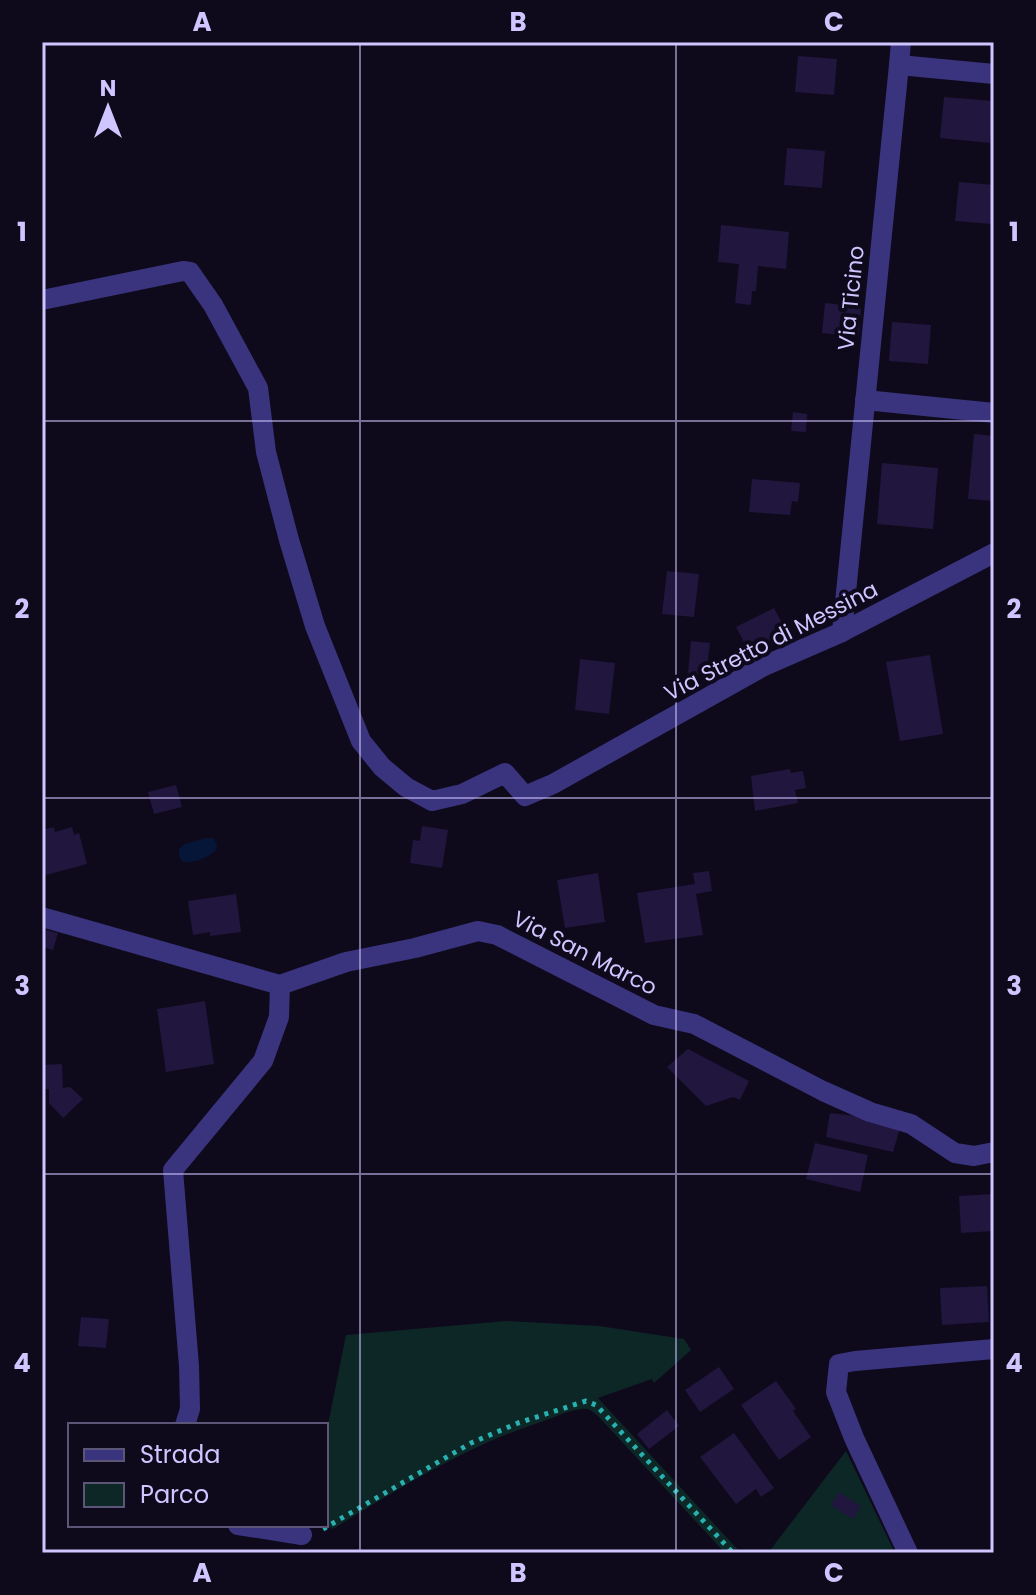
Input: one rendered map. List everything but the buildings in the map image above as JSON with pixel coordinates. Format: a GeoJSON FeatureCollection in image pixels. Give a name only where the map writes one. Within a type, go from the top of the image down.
{"type":"FeatureCollection","features":[{"type":"Feature","properties":{"kind":"street","name":"Via Ticino"},"geometry":{"type":"LineString","coordinates":[[842,632],[901,42]]}},
{"type":"Feature","properties":{"kind":"street"},"geometry":{"type":"LineString","coordinates":[[899,65],[994,74]]}},
{"type":"Feature","properties":{"kind":"street","name":"Via Stretto di Messina"},"geometry":{"type":"LineString","coordinates":[[42,300],[190,272],[213,305],[258,388],[266,452],[315,626],[361,741],[382,767],[406,787],[432,801],[462,794],[505,773],[525,796],[572,775],[764,666],[842,632],[994,553]]}},
{"type":"Feature","properties":{"kind":"street"},"geometry":{"type":"LineString","coordinates":[[865,400],[994,413]]}},
{"type":"Feature","properties":{"kind":"street"},"geometry":{"type":"LineString","coordinates":[[42,917],[280,985],[279,1017],[263,1061],[173,1170],[189,1366],[190,1409],[186,1423]]}},
{"type":"Feature","properties":{"kind":"street","name":"Via San Marco"},"geometry":{"type":"LineString","coordinates":[[280,985],[346,962],[478,931],[497,935],[654,1015],[694,1024],[823,1091],[870,1112],[911,1124],[955,1153],[974,1156],[994,1152]]}},
{"type":"Feature","properties":{"kind":"street"},"geometry":{"type":"LineString","coordinates":[[908,1553],[859,1452],[836,1392],[839,1364],[994,1349]]}},
{"type":"Feature","properties":{"kind":"street"},"geometry":{"type":"LineString","coordinates":[[251,1527],[302,1535]]}},
{"type":"Feature","properties":{"kind":"path"},"geometry":{"type":"LineString","coordinates":[[328,1525],[471,1443],[518,1423],[586,1401],[596,1405],[733,1553]]}},
{"type":"Feature","properties":{"kind":"path"},"geometry":{"type":"LineString","coordinates":[[302,1535],[324,1527]]}},
{"type":"Feature","properties":{"kind":"green space"},"geometry":{"type":"Polygon","coordinates":[[[506,1321],[599,1326],[684,1339],[691,1350],[654,1383],[652,1379],[598,1398],[741,1553],[725,1553],[598,1416],[584,1409],[566,1412],[486,1443],[434,1469],[333,1529],[328,1526],[328,1425],[346,1335],[506,1321]]]}},
{"type":"Feature","properties":{"kind":"green space"},"geometry":{"type":"Polygon","coordinates":[[[846,1451],[895,1553],[768,1553],[846,1451]]]}},
{"type":"Feature","properties":{"kind":"water"},"geometry":{"type":"Polygon","coordinates":[[[213,838],[217,844],[216,850],[201,859],[183,862],[179,849],[213,838]]]}}]}
